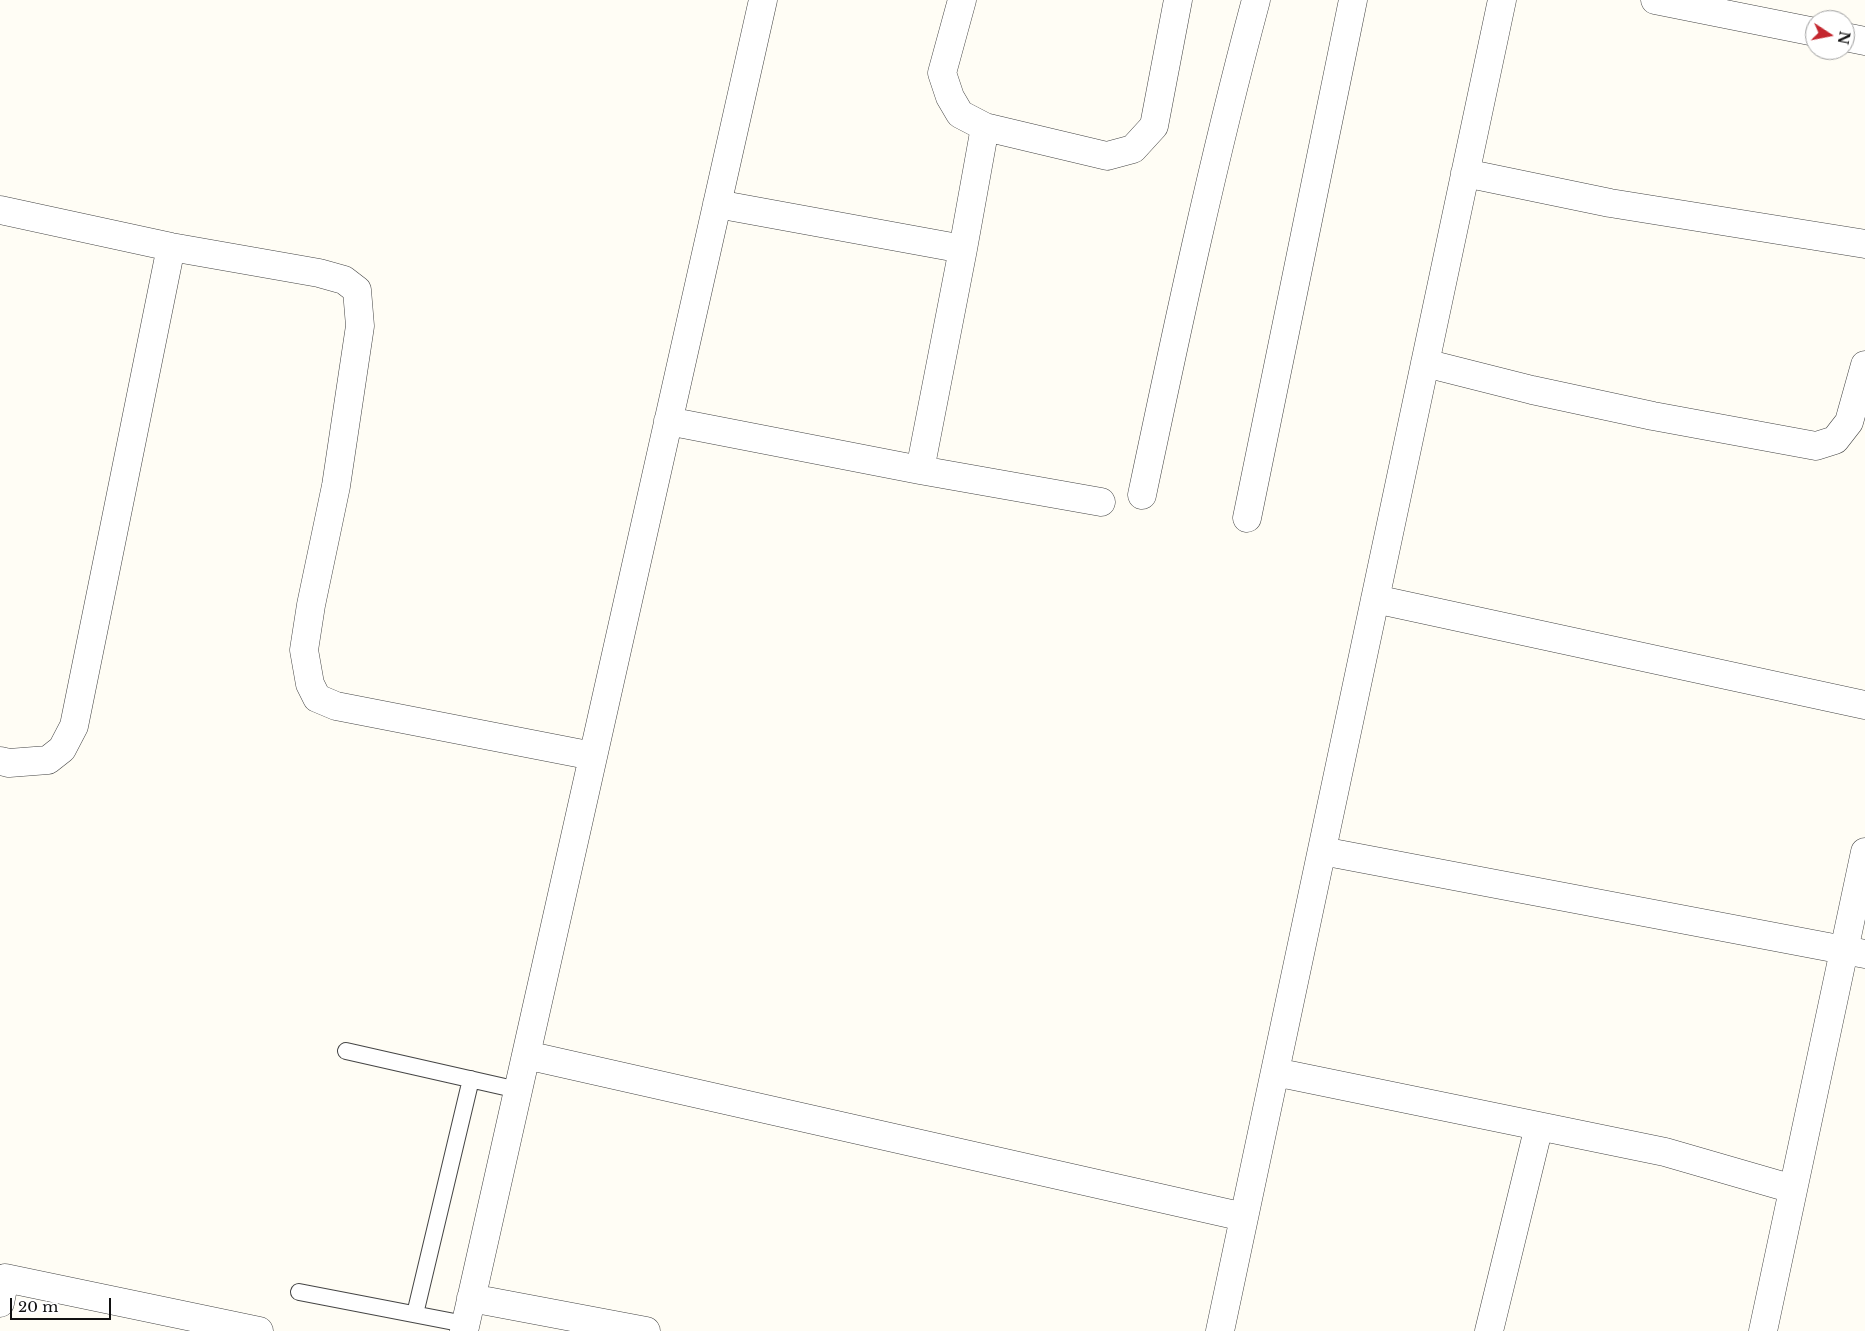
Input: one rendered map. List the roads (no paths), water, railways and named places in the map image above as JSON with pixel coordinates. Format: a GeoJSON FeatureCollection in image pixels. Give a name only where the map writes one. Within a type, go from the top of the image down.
{"type":"FeatureCollection","features":[{"type":"Feature","properties":{"kind":"street"},"geometry":{"type":"LineString","coordinates":[[465,1328],[763,0]]}},
{"type":"Feature","properties":{"kind":"street"},"geometry":{"type":"LineString","coordinates":[[962,0],[942,73],[950,96],[960,114],[985,127],[1107,156],[1133,149],[1154,126],[1178,0]]}},
{"type":"Feature","properties":{"kind":"street"},"geometry":{"type":"LineString","coordinates":[[1142,495],[1184,296],[1232,92],[1256,0]]}},
{"type":"Feature","properties":{"kind":"street"},"geometry":{"type":"LineString","coordinates":[[1247,518],[1353,0]]}},
{"type":"Feature","properties":{"kind":"street"},"geometry":{"type":"LineString","coordinates":[[1220,1331],[1502,0]]}},
{"type":"Feature","properties":{"kind":"street"},"geometry":{"type":"LineString","coordinates":[[1656,0],[1805,30]]}},
{"type":"Feature","properties":{"kind":"street"},"geometry":{"type":"LineString","coordinates":[[920,470],[985,127]]}},
{"type":"Feature","properties":{"kind":"street"},"geometry":{"type":"LineString","coordinates":[[1466,172],[1610,203],[1865,244]]}},
{"type":"Feature","properties":{"kind":"street"},"geometry":{"type":"LineString","coordinates":[[717,204],[962,249]]}},
{"type":"Feature","properties":{"kind":"street"},"geometry":{"type":"LineString","coordinates":[[0,210],[171,247],[319,273],[344,280],[356,290],[360,326],[336,486],[311,605],[304,650],[310,684],[317,698],[336,706],[593,756]]}},
{"type":"Feature","properties":{"kind":"street"},"geometry":{"type":"LineString","coordinates":[[0,761],[9,763],[48,760],[62,749],[74,726],[171,247]]}},
{"type":"Feature","properties":{"kind":"street"},"geometry":{"type":"LineString","coordinates":[[1425,362],[1541,392],[1652,416],[1816,446],[1835,440],[1849,422],[1865,365]]}},
{"type":"Feature","properties":{"kind":"street"},"geometry":{"type":"LineString","coordinates":[[668,421],[920,470],[1101,502]]}},
{"type":"Feature","properties":{"kind":"street"},"geometry":{"type":"LineString","coordinates":[[1375,599],[1865,705]]}},
{"type":"Feature","properties":{"kind":"street"},"geometry":{"type":"LineString","coordinates":[[1322,850],[1855,952]]}},
{"type":"Feature","properties":{"kind":"street"},"geometry":{"type":"LineString","coordinates":[[1763,1331],[1793,1189],[1855,952],[1865,852]]}},
{"type":"Feature","properties":{"kind":"street"},"geometry":{"type":"LineString","coordinates":[[526,1054],[1244,1217]]}},
{"type":"Feature","properties":{"kind":"street"},"geometry":{"type":"LineString","coordinates":[[1274,1072],[1665,1152],[1793,1189]]}},
{"type":"Feature","properties":{"kind":"street"},"geometry":{"type":"LineString","coordinates":[[1489,1331],[1539,1126]]}},
{"type":"Feature","properties":{"kind":"street"},"geometry":{"type":"LineString","coordinates":[[2,1286],[229,1328],[259,1331]]}},
{"type":"Feature","properties":{"kind":"street"},"geometry":{"type":"LineString","coordinates":[[471,1298],[646,1331]]}},
{"type":"Feature","properties":{"kind":"lane"},"geometry":{"type":"LineString","coordinates":[[346,1051],[518,1090]]}},
{"type":"Feature","properties":{"kind":"lane"},"geometry":{"type":"LineString","coordinates":[[415,1314],[471,1079]]}},
{"type":"Feature","properties":{"kind":"lane"},"geometry":{"type":"LineString","coordinates":[[299,1292],[415,1314],[465,1328]]}}]}
